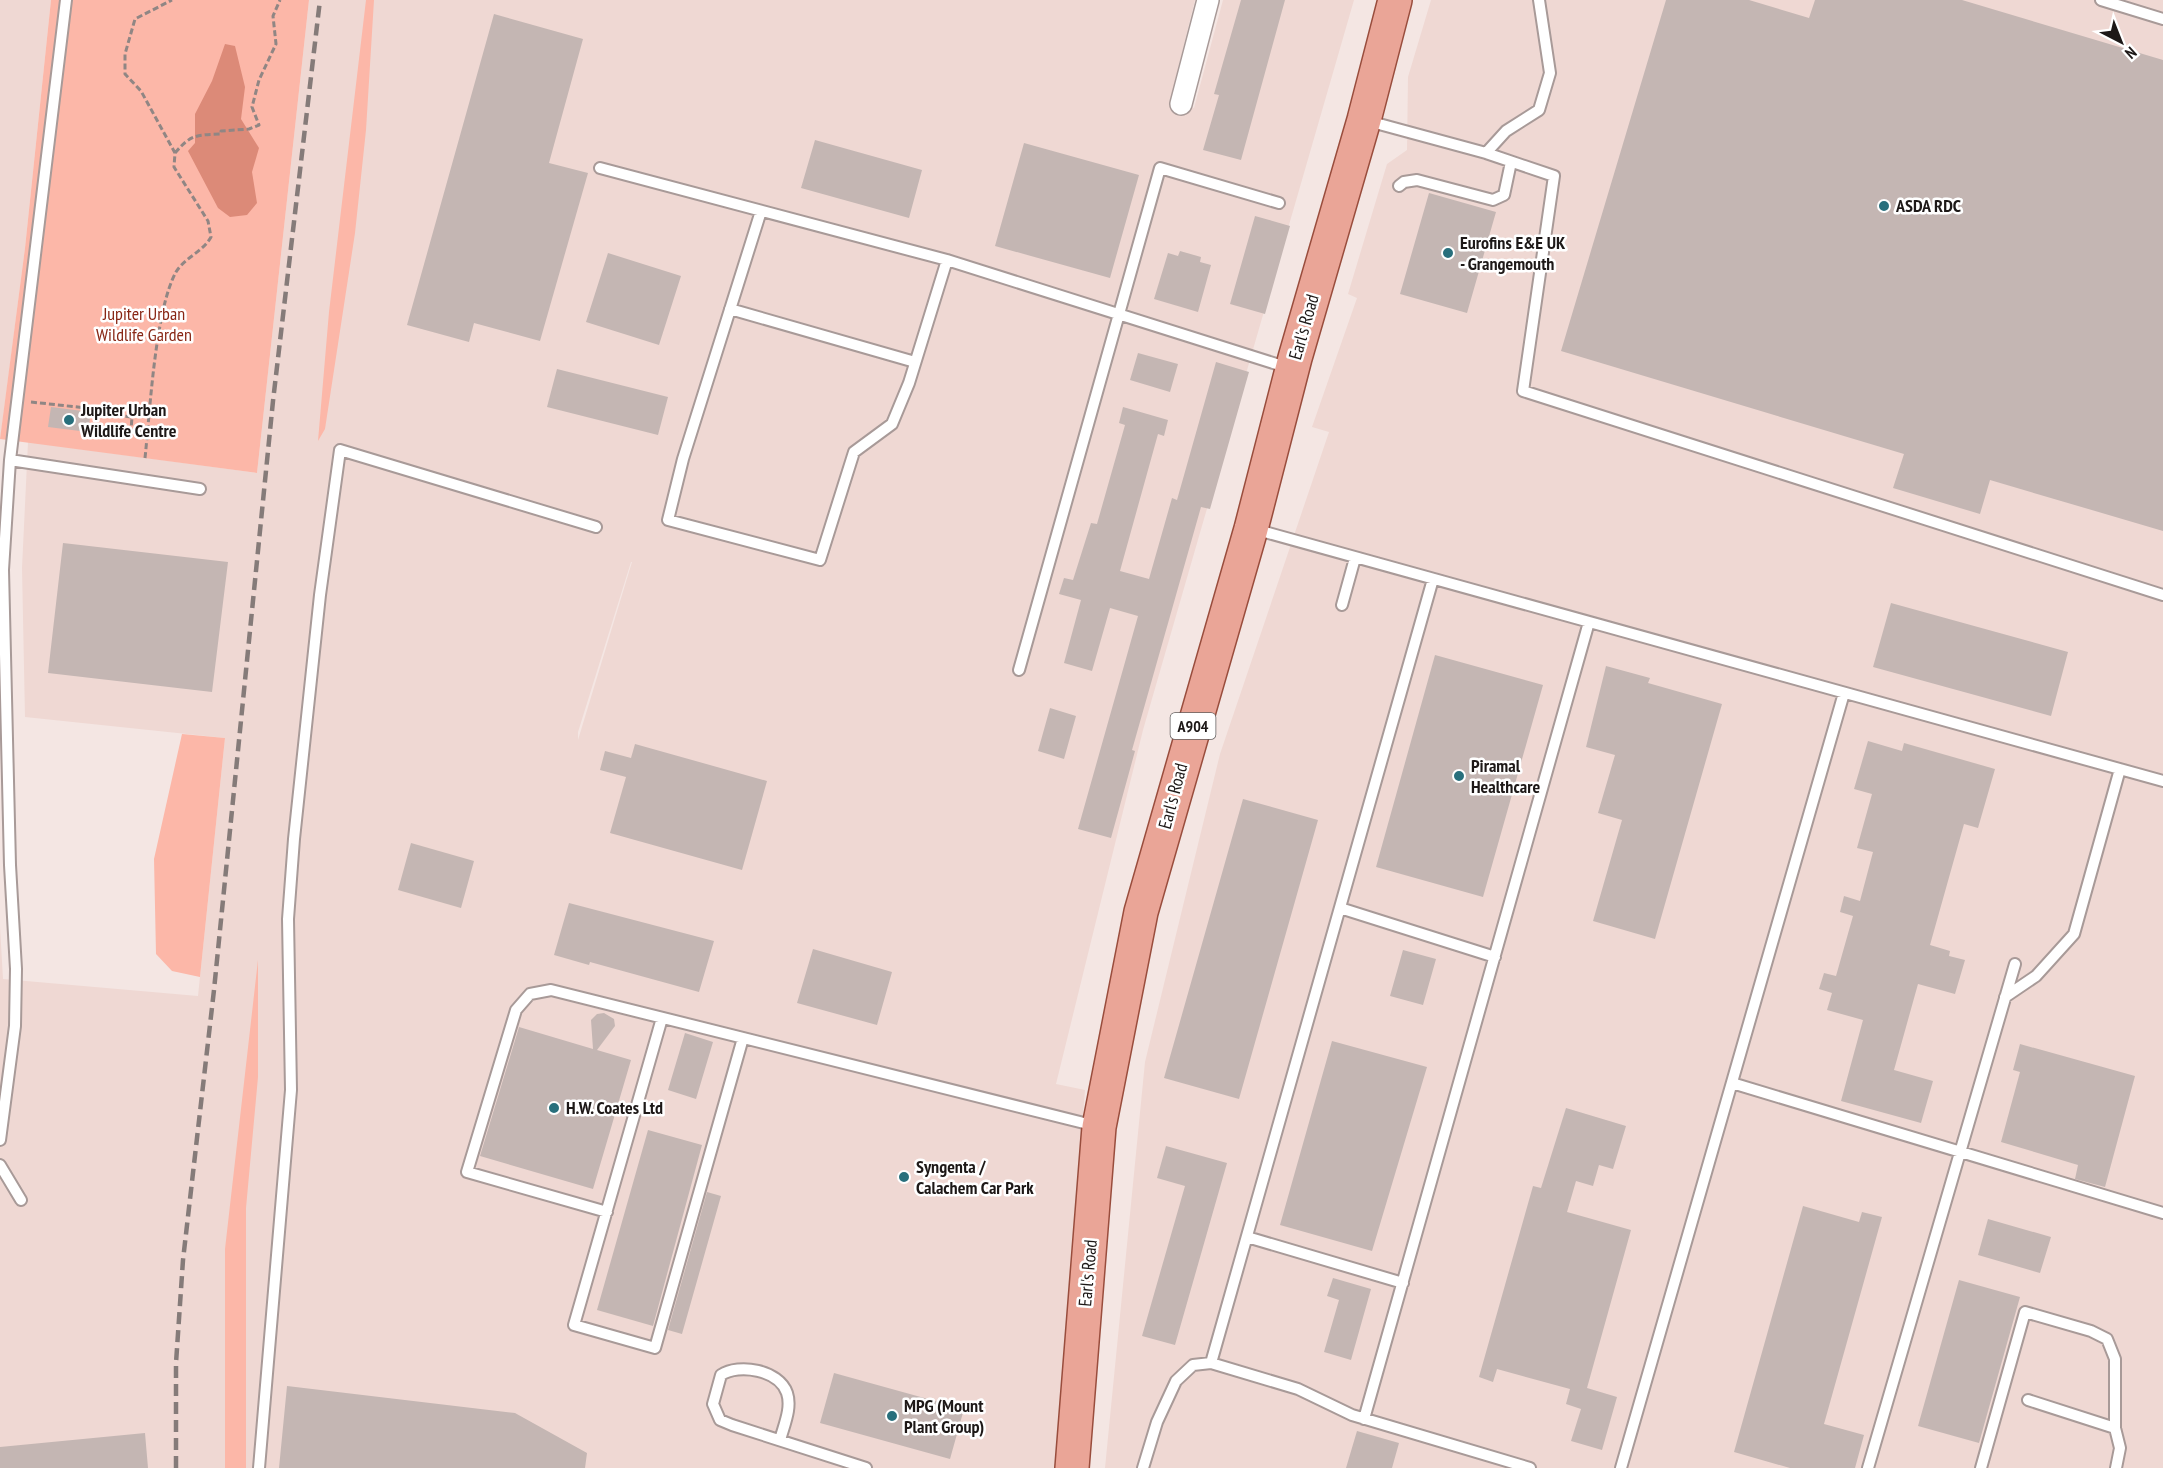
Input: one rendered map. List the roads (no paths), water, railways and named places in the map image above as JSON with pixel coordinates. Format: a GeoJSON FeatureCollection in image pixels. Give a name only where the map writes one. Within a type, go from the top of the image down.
{"type":"FeatureCollection","features":[{"type":"Feature","properties":{"kind":"main road","name":"Earl's Road"},"geometry":{"type":"LineString","coordinates":[[1072,1468],[1099,1127],[1141,912],[1251,529],[1292,369],[1364,120],[1395,0]]}},
{"type":"Feature","properties":{"kind":"street"},"geometry":{"type":"LineString","coordinates":[[1181,104],[1208,0]]}},
{"type":"Feature","properties":{"kind":"lane"},"geometry":{"type":"LineString","coordinates":[[0,1140],[15,1026],[16,969],[10,866],[2,529],[66,0]]}},
{"type":"Feature","properties":{"kind":"lane"},"geometry":{"type":"LineString","coordinates":[[1485,153],[1506,131],[1539,110],[1550,73],[1539,0]]}},
{"type":"Feature","properties":{"kind":"lane"},"geometry":{"type":"LineString","coordinates":[[2101,0],[2163,19]]}},
{"type":"Feature","properties":{"kind":"lane"},"geometry":{"type":"LineString","coordinates":[[1364,120],[1485,153],[1554,176],[1523,392],[2163,595]]}},
{"type":"Feature","properties":{"kind":"lane"},"geometry":{"type":"LineString","coordinates":[[1399,186],[1404,182],[1417,180],[1493,200],[1504,195],[1511,162]]}},
{"type":"Feature","properties":{"kind":"lane"},"geometry":{"type":"LineString","coordinates":[[600,168],[947,260],[1292,369]]}},
{"type":"Feature","properties":{"kind":"lane"},"geometry":{"type":"LineString","coordinates":[[1019,670],[1160,168],[1279,203]]}},
{"type":"Feature","properties":{"kind":"lane"},"geometry":{"type":"LineString","coordinates":[[761,211],[683,459],[668,520],[820,560],[854,452],[892,424],[915,362],[947,260]]}},
{"type":"Feature","properties":{"kind":"lane"},"geometry":{"type":"LineString","coordinates":[[730,309],[915,362]]}},
{"type":"Feature","properties":{"kind":"lane"},"geometry":{"type":"LineString","coordinates":[[259,1468],[291,1090],[288,919],[294,838],[320,596],[340,450],[596,526]]}},
{"type":"Feature","properties":{"kind":"lane"},"geometry":{"type":"LineString","coordinates":[[10,460],[200,489]]}},
{"type":"Feature","properties":{"kind":"lane"},"geometry":{"type":"LineString","coordinates":[[1251,529],[2163,781]]}},
{"type":"Feature","properties":{"kind":"lane"},"geometry":{"type":"LineString","coordinates":[[1342,605],[1355,558]]}},
{"type":"Feature","properties":{"kind":"lane"},"geometry":{"type":"LineString","coordinates":[[1211,1363],[1433,579]]}},
{"type":"Feature","properties":{"kind":"lane"},"geometry":{"type":"LineString","coordinates":[[1364,1419],[1589,622]]}},
{"type":"Feature","properties":{"kind":"lane"},"geometry":{"type":"LineString","coordinates":[[1622,1468],[1844,693]]}},
{"type":"Feature","properties":{"kind":"lane"},"geometry":{"type":"LineString","coordinates":[[2005,997],[2036,976],[2074,934],[2120,769]]}},
{"type":"Feature","properties":{"kind":"lane"},"geometry":{"type":"LineString","coordinates":[[1340,908],[1495,957]]}},
{"type":"Feature","properties":{"kind":"lane"},"geometry":{"type":"LineString","coordinates":[[1868,1468],[2015,964]]}},
{"type":"Feature","properties":{"kind":"lane"},"geometry":{"type":"LineString","coordinates":[[607,1212],[467,1172],[516,1010],[530,994],[551,990],[1099,1127]]}},
{"type":"Feature","properties":{"kind":"lane"},"geometry":{"type":"LineString","coordinates":[[662,1018],[574,1325],[656,1348],[743,1038]]}},
{"type":"Feature","properties":{"kind":"lane"},"geometry":{"type":"LineString","coordinates":[[1732,1083],[2163,1213]]}},
{"type":"Feature","properties":{"kind":"lane"},"geometry":{"type":"LineString","coordinates":[[0,1165],[21,1200]]}},
{"type":"Feature","properties":{"kind":"lane"},"geometry":{"type":"LineString","coordinates":[[1247,1237],[1403,1283]]}},
{"type":"Feature","properties":{"kind":"lane"},"geometry":{"type":"LineString","coordinates":[[1981,1468],[2025,1312],[2091,1331],[2107,1339],[2115,1359],[2115,1428],[2120,1448],[2116,1468]]}},
{"type":"Feature","properties":{"kind":"lane"},"geometry":{"type":"LineString","coordinates":[[1143,1468],[1156,1422],[1176,1381],[1193,1365],[1211,1363],[1298,1389],[1364,1419],[1530,1468]]}},
{"type":"Feature","properties":{"kind":"lane"},"geometry":{"type":"LineString","coordinates":[[780,1440],[789,1407],[783,1386],[773,1377],[736,1368],[721,1376],[713,1404],[720,1420],[780,1440],[866,1468]]}},
{"type":"Feature","properties":{"kind":"lane"},"geometry":{"type":"LineString","coordinates":[[2028,1400],[2115,1428]]}},
{"type":"Feature","properties":{"kind":"railway"},"geometry":{"type":"LineString","coordinates":[[176,1468],[176,1363],[183,1260],[214,990],[273,401],[320,0]]}},
{"type":"Feature","properties":{"kind":"place","name":"ASDA RDC"},"geometry":{"type":"Point","coordinates":[1884,206]}},
{"type":"Feature","properties":{"kind":"place","name":"Eurofins E&E UK - Grangemouth"},"geometry":{"type":"Point","coordinates":[1448,253]}},
{"type":"Feature","properties":{"kind":"place","name":"Jupiter Urban Wildlife Centre"},"geometry":{"type":"Point","coordinates":[69,420]}},
{"type":"Feature","properties":{"kind":"place","name":"Piramal Healthcare"},"geometry":{"type":"Point","coordinates":[1459,776]}},
{"type":"Feature","properties":{"kind":"place","name":"H.W. Coates Ltd"},"geometry":{"type":"Point","coordinates":[554,1108]}},
{"type":"Feature","properties":{"kind":"place","name":"Syngenta / Calachem Car Park"},"geometry":{"type":"Point","coordinates":[904,1177]}},
{"type":"Feature","properties":{"kind":"place","name":"MPG (Mount Plant Group)"},"geometry":{"type":"Point","coordinates":[892,1416]}},
{"type":"Feature","properties":{"kind":"park label","name":"Jupiter Urban Wildlife Garden"},"geometry":{"type":"Point","coordinates":[144,324]}}]}
